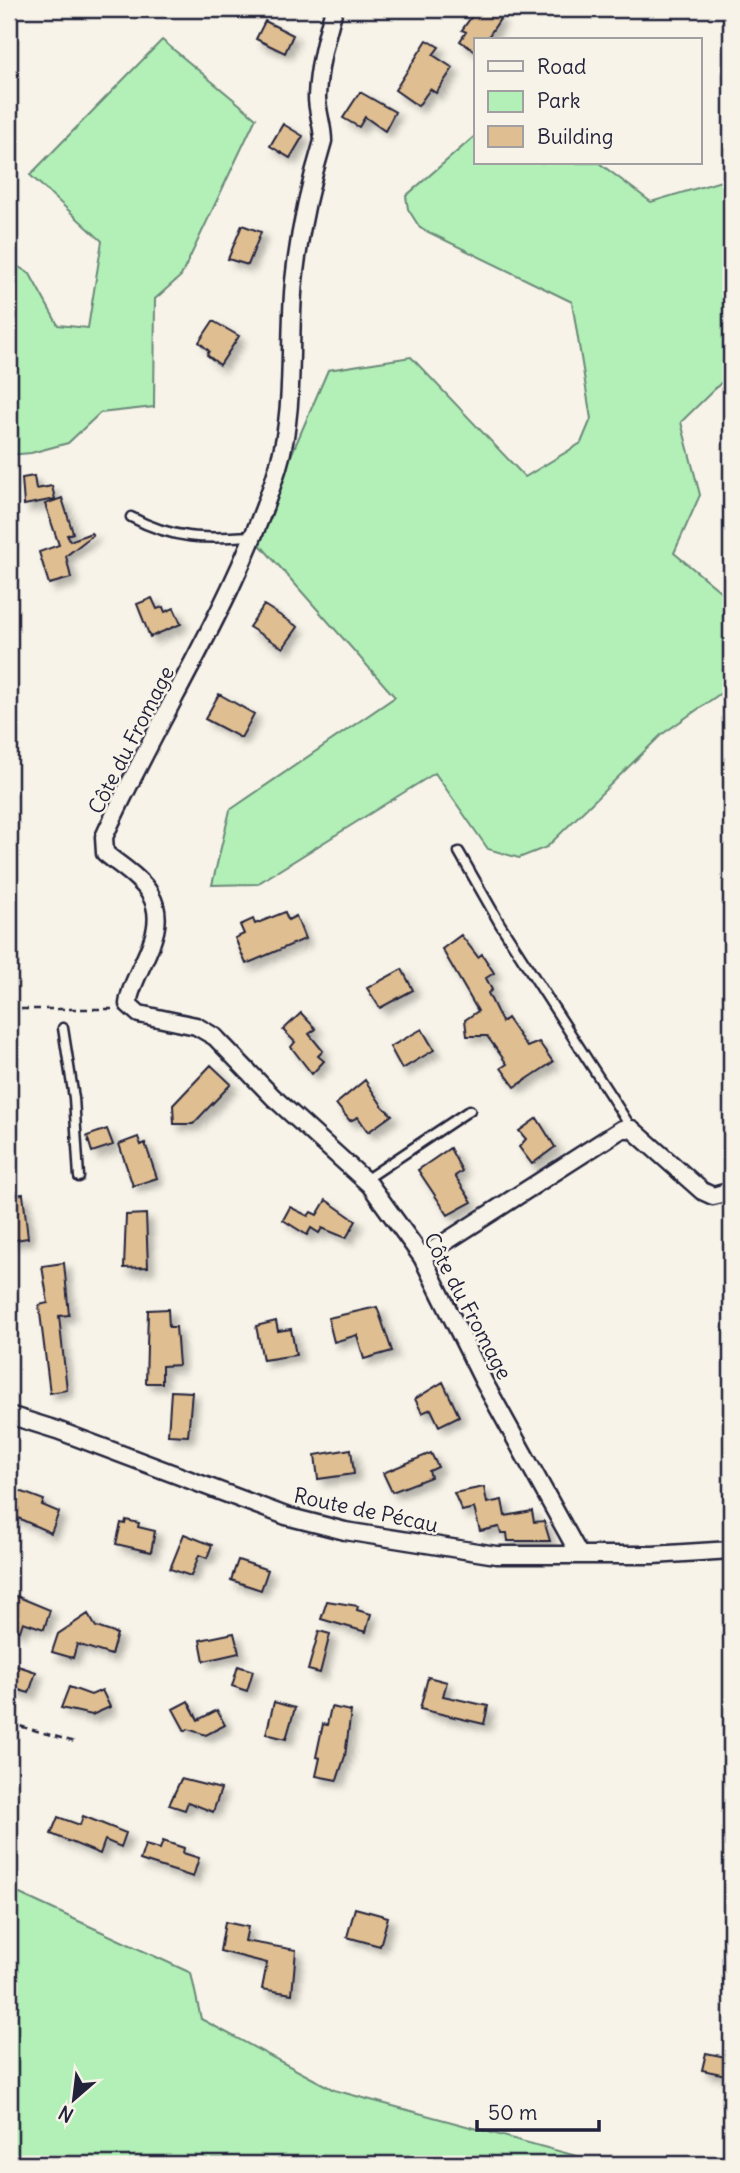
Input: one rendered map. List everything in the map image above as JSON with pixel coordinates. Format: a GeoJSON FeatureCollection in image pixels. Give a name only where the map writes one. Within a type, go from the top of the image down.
{"type":"FeatureCollection","features":[{"type":"Feature","properties":{"kind":"street","name":"Côte du Fromage"},"geometry":{"type":"LineString","coordinates":[[334,9],[320,70],[317,101],[323,141],[301,232],[294,283],[285,434],[279,465],[252,536],[203,644],[104,837],[105,853],[150,893],[157,914],[152,942],[131,988],[130,1009],[139,1014],[196,1026],[215,1037],[274,1097],[365,1180],[422,1257],[484,1382],[579,1554]]}},
{"type":"Feature","properties":{"kind":"street"},"geometry":{"type":"LineString","coordinates":[[422,1257],[622,1129],[632,1129],[702,1191],[713,1196],[731,1191]]}},
{"type":"Feature","properties":{"kind":"street","name":"Route de Pécau"},"geometry":{"type":"LineString","coordinates":[[9,1415],[57,1430],[286,1516],[345,1531],[496,1555],[653,1555],[731,1550]]}},
{"type":"Feature","properties":{"kind":"lane"},"geometry":{"type":"LineString","coordinates":[[131,517],[172,535],[205,538],[252,536]]}},
{"type":"Feature","properties":{"kind":"lane"},"geometry":{"type":"LineString","coordinates":[[459,852],[500,924],[632,1129]]}},
{"type":"Feature","properties":{"kind":"lane"},"geometry":{"type":"LineString","coordinates":[[63,1028],[74,1098],[79,1177]]}},
{"type":"Feature","properties":{"kind":"lane"},"geometry":{"type":"LineString","coordinates":[[365,1180],[470,1110]]}},
{"type":"Feature","properties":{"kind":"path"},"geometry":{"type":"LineString","coordinates":[[9,1009],[130,1009]]}},
{"type":"Feature","properties":{"kind":"path"},"geometry":{"type":"LineString","coordinates":[[9,1723],[75,1742]]}},
{"type":"Feature","properties":{"kind":"green space"},"geometry":{"type":"Polygon","coordinates":[[[162,40],[256,118],[181,276],[155,299],[154,407],[100,413],[68,443],[31,453],[9,455],[9,261],[30,274],[58,325],[88,328],[102,241],[30,175],[162,40]]]}},
{"type":"Feature","properties":{"kind":"green space"},"geometry":{"type":"Polygon","coordinates":[[[474,137],[474,164],[600,164],[651,202],[731,178],[731,373],[681,422],[700,495],[674,553],[731,600],[731,686],[661,735],[547,847],[519,858],[488,849],[435,773],[257,884],[212,885],[230,810],[395,697],[255,539],[328,370],[411,357],[525,477],[581,443],[591,419],[572,302],[420,228],[408,209],[406,196],[474,137]]]}},
{"type":"Feature","properties":{"kind":"green space"},"geometry":{"type":"Polygon","coordinates":[[[9,1889],[191,1973],[201,2019],[334,2090],[606,2164],[12,2164],[9,2151],[9,1889]]]}},
{"type":"Feature","properties":{"kind":"building"},"geometry":{"type":"Polygon","coordinates":[[[477,9],[485,9],[500,19],[487,38],[474,38],[474,51],[460,41],[466,32],[462,30],[477,9]]]}},
{"type":"Feature","properties":{"kind":"building"},"geometry":{"type":"Polygon","coordinates":[[[265,21],[293,35],[285,53],[256,39],[265,21]]]}},
{"type":"Feature","properties":{"kind":"building"},"geometry":{"type":"Polygon","coordinates":[[[427,40],[439,47],[433,55],[453,68],[436,93],[430,89],[418,106],[395,90],[427,40]]]}},
{"type":"Feature","properties":{"kind":"building"},"geometry":{"type":"Polygon","coordinates":[[[360,92],[395,112],[385,131],[365,117],[359,127],[343,118],[360,92]]]}},
{"type":"Feature","properties":{"kind":"building"},"geometry":{"type":"Polygon","coordinates":[[[283,124],[303,136],[290,158],[270,146],[283,124]]]}},
{"type":"Feature","properties":{"kind":"building"},"geometry":{"type":"Polygon","coordinates":[[[242,225],[261,232],[248,265],[228,259],[242,225]]]}},
{"type":"Feature","properties":{"kind":"building"},"geometry":{"type":"Polygon","coordinates":[[[213,321],[239,336],[220,365],[207,355],[209,351],[199,342],[213,321]]]}},
{"type":"Feature","properties":{"kind":"building"},"geometry":{"type":"Polygon","coordinates":[[[34,476],[36,489],[52,486],[55,499],[24,505],[22,478],[34,476]]]}},
{"type":"Feature","properties":{"kind":"building"},"geometry":{"type":"Polygon","coordinates":[[[62,498],[73,533],[67,535],[70,541],[91,533],[93,535],[66,556],[71,578],[49,584],[39,552],[59,545],[45,504],[62,498]]]}},
{"type":"Feature","properties":{"kind":"building"},"geometry":{"type":"Polygon","coordinates":[[[152,598],[157,609],[163,607],[165,612],[174,608],[181,624],[150,637],[137,604],[152,598]]]}},
{"type":"Feature","properties":{"kind":"building"},"geometry":{"type":"Polygon","coordinates":[[[264,605],[298,627],[283,648],[249,627],[264,605]]]}},
{"type":"Feature","properties":{"kind":"building"},"geometry":{"type":"Polygon","coordinates":[[[219,694],[254,714],[241,738],[205,719],[219,694]]]}},
{"type":"Feature","properties":{"kind":"building"},"geometry":{"type":"Polygon","coordinates":[[[285,912],[288,920],[296,916],[305,939],[246,964],[235,938],[244,934],[240,925],[253,919],[255,924],[285,912]]]}},
{"type":"Feature","properties":{"kind":"building"},"geometry":{"type":"Polygon","coordinates":[[[461,935],[478,957],[482,954],[494,973],[486,978],[492,990],[488,993],[502,1022],[507,1018],[527,1047],[539,1042],[553,1062],[515,1087],[501,1068],[507,1064],[487,1036],[467,1036],[465,1020],[478,1011],[442,949],[461,935]]]}},
{"type":"Feature","properties":{"kind":"building"},"geometry":{"type":"Polygon","coordinates":[[[402,969],[413,990],[380,1008],[367,988],[402,969]]]}},
{"type":"Feature","properties":{"kind":"building"},"geometry":{"type":"Polygon","coordinates":[[[301,1013],[316,1029],[309,1034],[323,1051],[318,1056],[324,1061],[312,1074],[291,1047],[295,1042],[283,1030],[301,1013]]]}},
{"type":"Feature","properties":{"kind":"building"},"geometry":{"type":"Polygon","coordinates":[[[422,1029],[434,1050],[402,1069],[390,1047],[422,1029]]]}},
{"type":"Feature","properties":{"kind":"building"},"geometry":{"type":"Polygon","coordinates":[[[211,1065],[231,1084],[193,1124],[174,1124],[173,1105],[211,1065]]]}},
{"type":"Feature","properties":{"kind":"building"},"geometry":{"type":"Polygon","coordinates":[[[365,1080],[383,1107],[392,1115],[368,1132],[358,1117],[350,1121],[336,1104],[365,1080]]]}},
{"type":"Feature","properties":{"kind":"building"},"geometry":{"type":"Polygon","coordinates":[[[537,1118],[555,1147],[532,1164],[519,1147],[526,1139],[519,1131],[537,1118]]]}},
{"type":"Feature","properties":{"kind":"building"},"geometry":{"type":"Polygon","coordinates":[[[107,1129],[113,1145],[92,1152],[87,1136],[107,1129]]]}},
{"type":"Feature","properties":{"kind":"building"},"geometry":{"type":"Polygon","coordinates":[[[138,1137],[141,1145],[145,1143],[157,1178],[133,1186],[119,1144],[138,1137]]]}},
{"type":"Feature","properties":{"kind":"building"},"geometry":{"type":"Polygon","coordinates":[[[450,1148],[462,1171],[455,1176],[472,1202],[448,1215],[418,1170],[450,1148]]]}},
{"type":"Feature","properties":{"kind":"building"},"geometry":{"type":"Polygon","coordinates":[[[23,1194],[28,1238],[9,1241],[9,1196],[23,1194]]]}},
{"type":"Feature","properties":{"kind":"building"},"geometry":{"type":"Polygon","coordinates":[[[326,1200],[356,1221],[346,1238],[322,1228],[319,1233],[311,1228],[307,1235],[283,1220],[290,1207],[308,1216],[311,1212],[317,1215],[326,1200]]]}},
{"type":"Feature","properties":{"kind":"building"},"geometry":{"type":"Polygon","coordinates":[[[146,1214],[148,1267],[124,1268],[126,1215],[146,1214]]]}},
{"type":"Feature","properties":{"kind":"building"},"geometry":{"type":"Polygon","coordinates":[[[64,1263],[69,1315],[59,1316],[67,1390],[50,1393],[39,1305],[48,1303],[42,1266],[64,1263]]]}},
{"type":"Feature","properties":{"kind":"building"},"geometry":{"type":"Polygon","coordinates":[[[377,1307],[392,1351],[364,1359],[357,1335],[334,1342],[328,1318],[377,1307]]]}},
{"type":"Feature","properties":{"kind":"building"},"geometry":{"type":"Polygon","coordinates":[[[168,1309],[169,1327],[176,1327],[179,1365],[162,1366],[162,1383],[146,1383],[148,1310],[168,1309]]]}},
{"type":"Feature","properties":{"kind":"building"},"geometry":{"type":"Polygon","coordinates":[[[276,1321],[278,1331],[291,1329],[296,1355],[263,1360],[256,1326],[276,1321]]]}},
{"type":"Feature","properties":{"kind":"building"},"geometry":{"type":"Polygon","coordinates":[[[443,1382],[459,1416],[439,1426],[431,1409],[422,1413],[415,1399],[443,1382]]]}},
{"type":"Feature","properties":{"kind":"building"},"geometry":{"type":"Polygon","coordinates":[[[171,1391],[192,1392],[188,1436],[168,1435],[171,1391]]]}},
{"type":"Feature","properties":{"kind":"building"},"geometry":{"type":"Polygon","coordinates":[[[351,1449],[354,1474],[318,1479],[315,1455],[351,1449]]]}},
{"type":"Feature","properties":{"kind":"building"},"geometry":{"type":"Polygon","coordinates":[[[431,1453],[438,1467],[429,1471],[431,1477],[392,1492],[383,1473],[431,1453]]]}},
{"type":"Feature","properties":{"kind":"building"},"geometry":{"type":"Polygon","coordinates":[[[9,1487],[44,1500],[42,1505],[59,1512],[51,1533],[9,1514],[9,1487]]]}},
{"type":"Feature","properties":{"kind":"building"},"geometry":{"type":"Polygon","coordinates":[[[484,1487],[487,1503],[502,1500],[505,1516],[532,1511],[534,1522],[544,1521],[550,1541],[508,1541],[507,1533],[501,1533],[499,1527],[480,1531],[474,1508],[462,1511],[454,1493],[484,1487]]]}},
{"type":"Feature","properties":{"kind":"building"},"geometry":{"type":"Polygon","coordinates":[[[126,1520],[139,1523],[138,1527],[155,1531],[151,1552],[116,1544],[121,1523],[125,1524],[126,1520]]]}},
{"type":"Feature","properties":{"kind":"building"},"geometry":{"type":"Polygon","coordinates":[[[184,1534],[212,1545],[207,1558],[199,1555],[191,1576],[170,1569],[184,1534]]]}},
{"type":"Feature","properties":{"kind":"building"},"geometry":{"type":"Polygon","coordinates":[[[238,1560],[268,1570],[261,1590],[231,1580],[238,1560]]]}},
{"type":"Feature","properties":{"kind":"building"},"geometry":{"type":"Polygon","coordinates":[[[9,1593],[50,1610],[44,1629],[23,1622],[20,1631],[9,1627],[9,1593]]]}},
{"type":"Feature","properties":{"kind":"building"},"geometry":{"type":"Polygon","coordinates":[[[327,1601],[358,1606],[357,1610],[371,1614],[366,1632],[321,1619],[327,1601]]]}},
{"type":"Feature","properties":{"kind":"building"},"geometry":{"type":"Polygon","coordinates":[[[88,1614],[96,1627],[117,1634],[111,1655],[77,1644],[73,1658],[52,1652],[58,1634],[88,1614]]]}},
{"type":"Feature","properties":{"kind":"building"},"geometry":{"type":"Polygon","coordinates":[[[319,1631],[330,1634],[320,1673],[308,1670],[319,1631]]]}},
{"type":"Feature","properties":{"kind":"building"},"geometry":{"type":"Polygon","coordinates":[[[234,1633],[239,1653],[204,1661],[200,1640],[234,1633]]]}},
{"type":"Feature","properties":{"kind":"building"},"geometry":{"type":"Polygon","coordinates":[[[9,1663],[36,1672],[29,1693],[9,1687],[9,1663]]]}},
{"type":"Feature","properties":{"kind":"building"},"geometry":{"type":"Polygon","coordinates":[[[238,1666],[253,1671],[247,1691],[232,1686],[238,1666]]]}},
{"type":"Feature","properties":{"kind":"building"},"geometry":{"type":"Polygon","coordinates":[[[428,1677],[447,1682],[443,1696],[488,1706],[484,1724],[420,1709],[428,1677]]]}},
{"type":"Feature","properties":{"kind":"building"},"geometry":{"type":"Polygon","coordinates":[[[69,1687],[91,1695],[102,1690],[110,1707],[92,1715],[61,1708],[69,1687]]]}},
{"type":"Feature","properties":{"kind":"building"},"geometry":{"type":"Polygon","coordinates":[[[188,1701],[198,1720],[217,1710],[225,1725],[206,1735],[188,1729],[185,1731],[173,1709],[188,1701]]]}},
{"type":"Feature","properties":{"kind":"building"},"geometry":{"type":"Polygon","coordinates":[[[274,1702],[295,1708],[286,1739],[266,1734],[274,1702]]]}},
{"type":"Feature","properties":{"kind":"building"},"geometry":{"type":"Polygon","coordinates":[[[331,1707],[351,1711],[345,1756],[337,1780],[316,1776],[320,1758],[316,1757],[323,1724],[327,1725],[331,1707]]]}},
{"type":"Feature","properties":{"kind":"building"},"geometry":{"type":"Polygon","coordinates":[[[181,1779],[221,1789],[213,1812],[188,1802],[185,1810],[169,1805],[181,1779]]]}},
{"type":"Feature","properties":{"kind":"building"},"geometry":{"type":"Polygon","coordinates":[[[83,1816],[126,1833],[121,1847],[105,1840],[100,1854],[51,1834],[58,1817],[80,1825],[83,1816]]]}},
{"type":"Feature","properties":{"kind":"building"},"geometry":{"type":"Polygon","coordinates":[[[163,1841],[184,1848],[183,1853],[199,1858],[193,1877],[140,1860],[145,1845],[160,1849],[163,1841]]]}},
{"type":"Feature","properties":{"kind":"building"},"geometry":{"type":"Polygon","coordinates":[[[355,1908],[388,1917],[380,1946],[347,1937],[355,1908]]]}},
{"type":"Feature","properties":{"kind":"building"},"geometry":{"type":"Polygon","coordinates":[[[225,1922],[248,1927],[245,1941],[296,1950],[292,1994],[262,1989],[267,1963],[220,1951],[225,1922]]]}},
{"type":"Feature","properties":{"kind":"building"},"geometry":{"type":"Polygon","coordinates":[[[706,2053],[731,2058],[731,2076],[702,2070],[706,2053]]]}}]}
